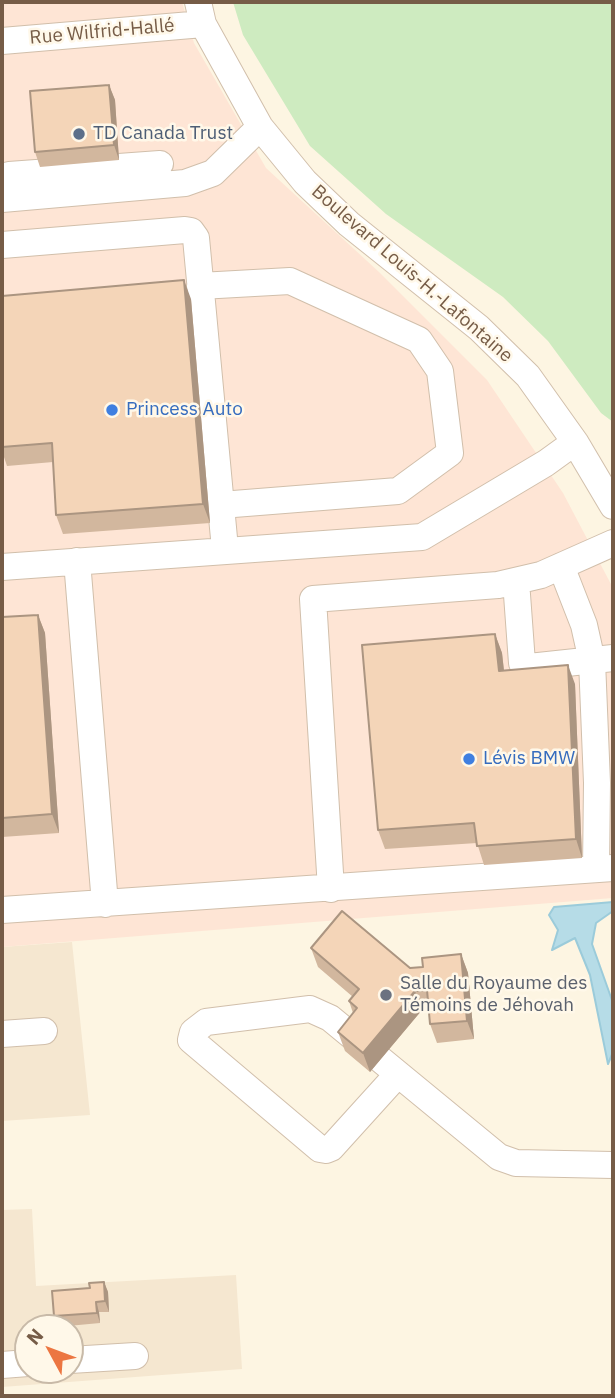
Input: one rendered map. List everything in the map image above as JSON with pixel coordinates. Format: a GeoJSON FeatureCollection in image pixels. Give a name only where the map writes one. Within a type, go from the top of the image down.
{"type":"FeatureCollection","features":[{"type":"Feature","properties":{"kind":"street","name":"Rue Wilfrid-Hallé"},"geometry":{"type":"LineString","coordinates":[[2,41],[200,13]]}},
{"type":"Feature","properties":{"kind":"street","name":"Boulevard Louis-H.-Lafontaine"},"geometry":{"type":"LineString","coordinates":[[200,13],[260,127],[305,181],[349,224],[479,328],[528,376],[575,442],[613,506]]}},
{"type":"Feature","properties":{"kind":"street"},"geometry":{"type":"LineString","coordinates":[[6,187],[185,183],[213,173],[260,127]]}},
{"type":"Feature","properties":{"kind":"street"},"geometry":{"type":"LineString","coordinates":[[6,187],[160,164]]}},
{"type":"Feature","properties":{"kind":"street"},"geometry":{"type":"LineString","coordinates":[[2,246],[191,231],[196,237],[225,549]]}},
{"type":"Feature","properties":{"kind":"street"},"geometry":{"type":"LineString","coordinates":[[200,286],[290,281],[419,340],[440,371],[450,453],[398,491],[221,505]]}},
{"type":"Feature","properties":{"kind":"street"},"geometry":{"type":"LineString","coordinates":[[2,567],[422,537],[547,463],[575,442]]}},
{"type":"Feature","properties":{"kind":"street"},"geometry":{"type":"LineString","coordinates":[[331,889],[313,599],[516,581],[561,566],[613,543]]}},
{"type":"Feature","properties":{"kind":"street"},"geometry":{"type":"LineString","coordinates":[[77,561],[105,904]]}},
{"type":"Feature","properties":{"kind":"street"},"geometry":{"type":"LineString","coordinates":[[2,911],[605,868],[597,783],[602,659],[584,625],[561,566]]}},
{"type":"Feature","properties":{"kind":"street"},"geometry":{"type":"LineString","coordinates":[[516,581],[522,663],[529,667],[602,659]]}},
{"type":"Feature","properties":{"kind":"street"},"geometry":{"type":"LineString","coordinates":[[398,1074],[331,1148],[326,1150],[320,1149],[191,1040],[193,1032],[205,1022],[310,1009],[330,1018],[499,1157],[516,1163],[613,1165]]}},
{"type":"Feature","properties":{"kind":"street"},"geometry":{"type":"LineString","coordinates":[[2,1034],[44,1031]]}},
{"type":"Feature","properties":{"kind":"street"},"geometry":{"type":"LineString","coordinates":[[84,1359],[135,1356]]}},
{"type":"Feature","properties":{"kind":"shaded area"},"geometry":{"type":"Polygon","coordinates":[[[2,2],[182,2],[194,43],[266,168],[379,272],[487,380],[563,493],[613,588],[613,898],[2,947],[2,2]]]}},
{"type":"Feature","properties":{"kind":"shaded area"},"geometry":{"type":"Polygon","coordinates":[[[72,942],[90,1115],[2,1121],[2,947],[72,942]]]}},
{"type":"Feature","properties":{"kind":"shaded area"},"geometry":{"type":"Polygon","coordinates":[[[32,1209],[36,1286],[236,1275],[242,1369],[84,1381],[84,1314],[14,1314],[14,1384],[42,1384],[2,1387],[2,1210],[32,1209]]]}},
{"type":"Feature","properties":{"kind":"green space"},"geometry":{"type":"Polygon","coordinates":[[[233,2],[613,2],[613,422],[601,413],[548,341],[503,297],[386,214],[310,146],[243,35],[233,2]]]}},
{"type":"Feature","properties":{"kind":"water"},"geometry":{"type":"Polygon","coordinates":[[[613,902],[613,911],[596,923],[592,944],[613,1003],[613,1052],[608,1064],[590,975],[575,938],[552,950],[558,930],[549,915],[554,907],[613,902]]]}},
{"type":"Feature","properties":{"kind":"building"},"geometry":{"type":"Polygon","coordinates":[[[109,85],[114,145],[35,152],[30,91],[109,85]]]}},
{"type":"Feature","properties":{"kind":"building"},"geometry":{"type":"Polygon","coordinates":[[[184,280],[203,504],[56,515],[52,443],[2,447],[2,296],[184,280]]]}},
{"type":"Feature","properties":{"kind":"building"},"geometry":{"type":"Polygon","coordinates":[[[38,615],[52,814],[2,818],[2,617],[38,615]]]}},
{"type":"Feature","properties":{"kind":"building"},"geometry":{"type":"Polygon","coordinates":[[[495,634],[499,671],[568,665],[576,839],[477,846],[474,823],[378,830],[362,645],[495,634]]]}},
{"type":"Feature","properties":{"kind":"building"},"geometry":{"type":"Polygon","coordinates":[[[342,911],[410,968],[423,967],[422,958],[461,954],[467,1021],[430,1024],[427,990],[415,991],[363,1053],[338,1032],[357,1008],[349,1001],[359,989],[311,948],[342,911]]]}},
{"type":"Feature","properties":{"kind":"building"},"geometry":{"type":"Polygon","coordinates":[[[104,1282],[105,1301],[96,1302],[97,1313],[54,1314],[52,1291],[90,1288],[89,1283],[104,1282]]]}},
{"type":"Feature","properties":{"kind":"place","name":"TD Canada Trust"},"geometry":{"type":"Point","coordinates":[79,134]}},
{"type":"Feature","properties":{"kind":"place","name":"Princess Auto"},"geometry":{"type":"Point","coordinates":[112,410]}},
{"type":"Feature","properties":{"kind":"place","name":"Lévis BMW"},"geometry":{"type":"Point","coordinates":[469,759]}},
{"type":"Feature","properties":{"kind":"place","name":"Salle du Royaume des Témoins de Jéhovah"},"geometry":{"type":"Point","coordinates":[386,995]}}]}
